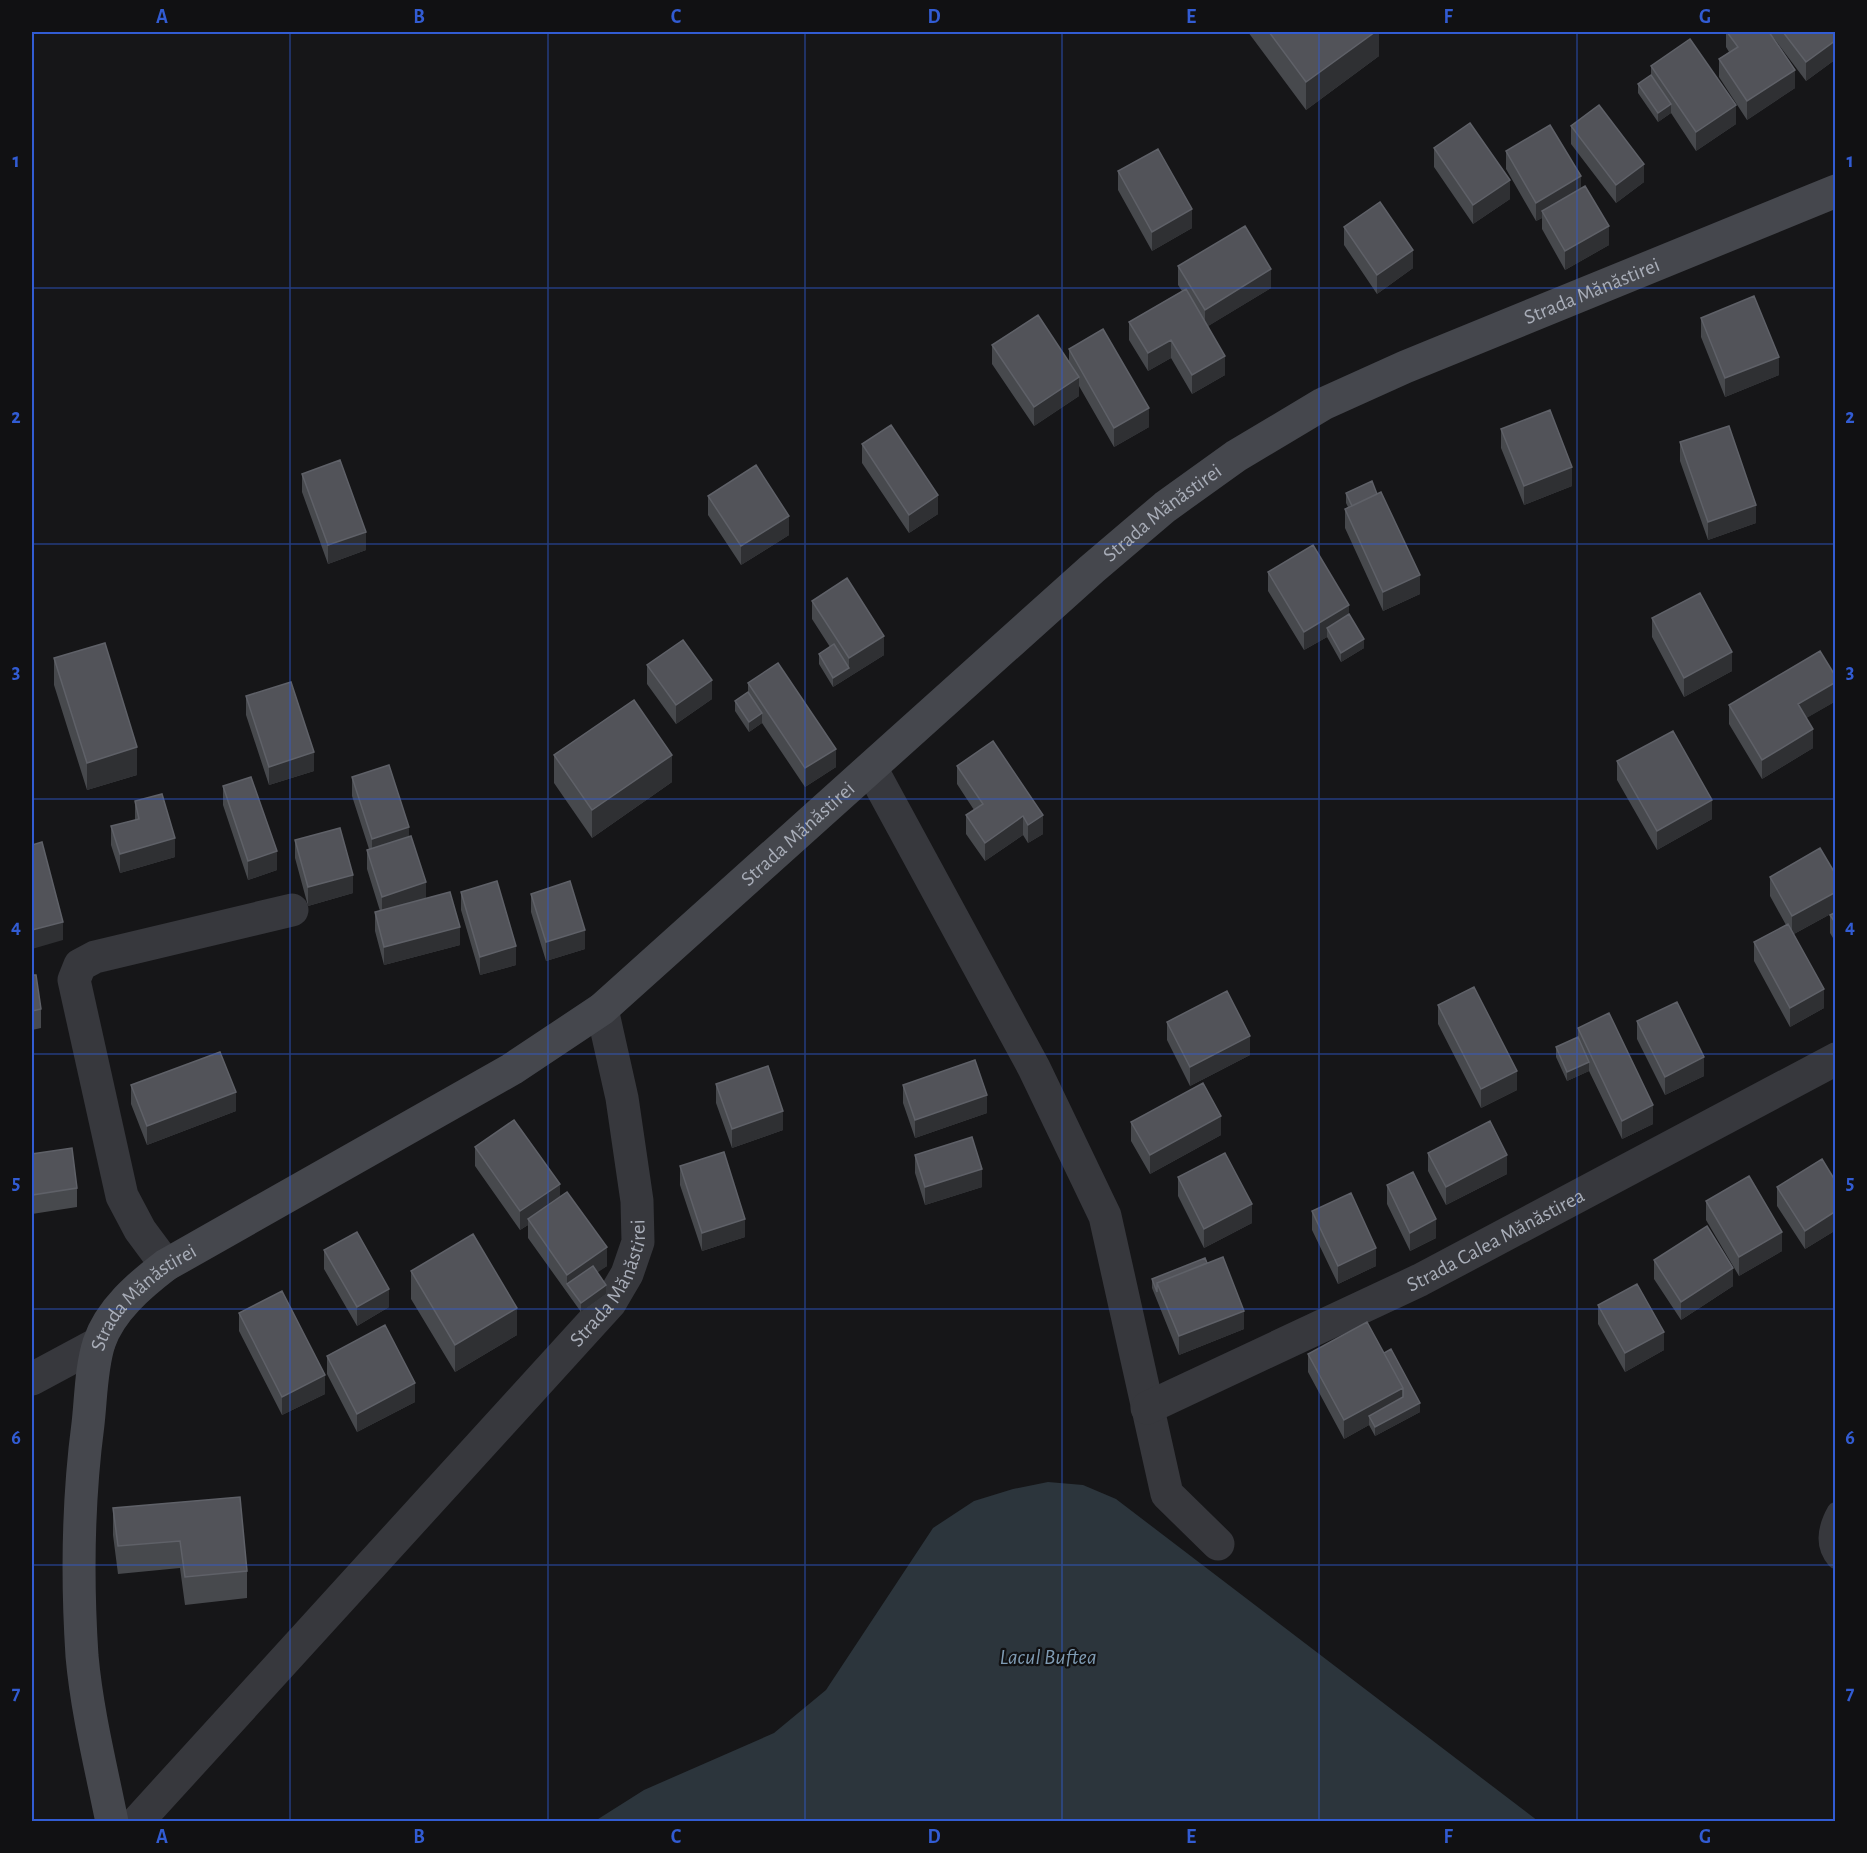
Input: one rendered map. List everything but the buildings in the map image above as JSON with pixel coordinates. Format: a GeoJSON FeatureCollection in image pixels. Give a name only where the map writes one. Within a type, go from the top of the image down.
{"type":"FeatureCollection","features":[{"type":"Feature","properties":{"kind":"street","name":"Strada Mănăstirei"},"geometry":{"type":"LineString","coordinates":[[112,1821],[88,1703],[82,1655],[80,1562],[82,1467],[99,1343],[112,1318],[138,1286],[166,1265],[512,1069],[602,1009],[1149,520],[1246,450],[1323,404],[1405,367],[1836,191]]}},
{"type":"Feature","properties":{"kind":"street"},"geometry":{"type":"LineString","coordinates":[[871,768],[1034,1068],[1105,1216],[1167,1494],[1218,1544]]}},
{"type":"Feature","properties":{"kind":"street"},"geometry":{"type":"LineString","coordinates":[[166,1265],[140,1230],[122,1196],[74,980],[80,965],[95,957],[292,910]]}},
{"type":"Feature","properties":{"kind":"street","name":"Strada Mănăstirei"},"geometry":{"type":"LineString","coordinates":[[137,1821],[602,1312],[622,1284],[638,1242],[637,1201],[622,1098],[602,1009]]}},
{"type":"Feature","properties":{"kind":"street","name":"Strada Calea Mănăstirea"},"geometry":{"type":"LineString","coordinates":[[1147,1408],[1420,1280],[1836,1059]]}},
{"type":"Feature","properties":{"kind":"street"},"geometry":{"type":"LineString","coordinates":[[32,1379],[99,1343]]}},
{"type":"Feature","properties":{"kind":"lane"},"geometry":{"type":"LineString","coordinates":[[1836,1511],[1828,1527],[1827,1541],[1836,1560]]}},
{"type":"Feature","properties":{"kind":"water","name":"Lacul Buftea"},"geometry":{"type":"Polygon","coordinates":[[[1048,1482],[1083,1485],[1116,1499],[1538,1821],[595,1821],[644,1790],[774,1733],[826,1690],[933,1528],[974,1501],[1013,1489],[1048,1482]]]}}]}
